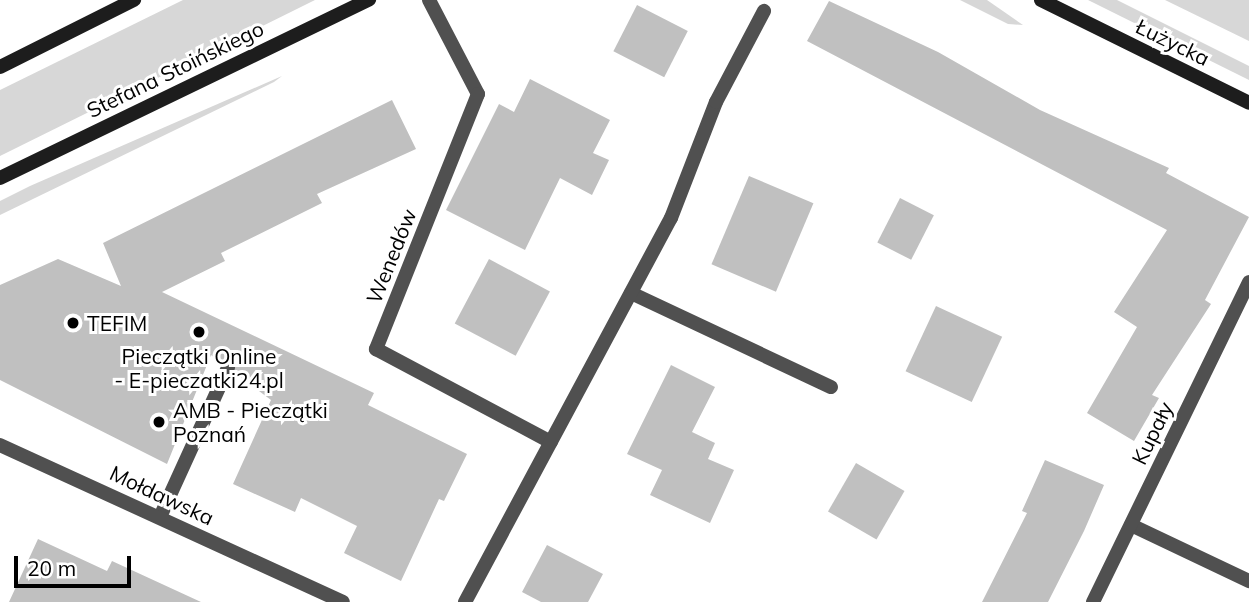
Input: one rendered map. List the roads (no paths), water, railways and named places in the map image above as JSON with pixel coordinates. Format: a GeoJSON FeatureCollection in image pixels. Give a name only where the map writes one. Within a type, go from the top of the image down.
{"type":"FeatureCollection","features":[{"type":"Feature","properties":{"kind":"street"},"geometry":{"type":"LineString","coordinates":[[0,67],[134,0]]}},
{"type":"Feature","properties":{"kind":"street","name":"Stefana Stoińskiego"},"geometry":{"type":"LineString","coordinates":[[0,178],[369,0]]}},
{"type":"Feature","properties":{"kind":"street","name":"Wenedów"},"geometry":{"type":"LineString","coordinates":[[429,0],[478,94],[376,349],[551,442]]}},
{"type":"Feature","properties":{"kind":"street","name":"Łużycka"},"geometry":{"type":"LineString","coordinates":[[1041,0],[1249,103]]}},
{"type":"Feature","properties":{"kind":"street"},"geometry":{"type":"LineString","coordinates":[[466,602],[671,218],[716,102],[764,11]]}},
{"type":"Feature","properties":{"kind":"street","name":"Kupały"},"geometry":{"type":"LineString","coordinates":[[1093,602],[1249,282]]}},
{"type":"Feature","properties":{"kind":"street"},"geometry":{"type":"LineString","coordinates":[[631,293],[831,387]]}},
{"type":"Feature","properties":{"kind":"street"},"geometry":{"type":"LineString","coordinates":[[160,517],[228,368]]}},
{"type":"Feature","properties":{"kind":"street","name":"Mołdawska"},"geometry":{"type":"LineString","coordinates":[[0,445],[344,602]]}},
{"type":"Feature","properties":{"kind":"street"},"geometry":{"type":"LineString","coordinates":[[1131,525],[1249,580]]}},
{"type":"Feature","properties":{"kind":"place","name":"TEFIM"},"geometry":{"type":"Point","coordinates":[73,323]}},
{"type":"Feature","properties":{"kind":"place","name":"Pieczątki Online - E-pieczatki24.pl"},"geometry":{"type":"Point","coordinates":[199,332]}},
{"type":"Feature","properties":{"kind":"place","name":"AMB - Pieczątki Poznań"},"geometry":{"type":"Point","coordinates":[159,422]}}]}
